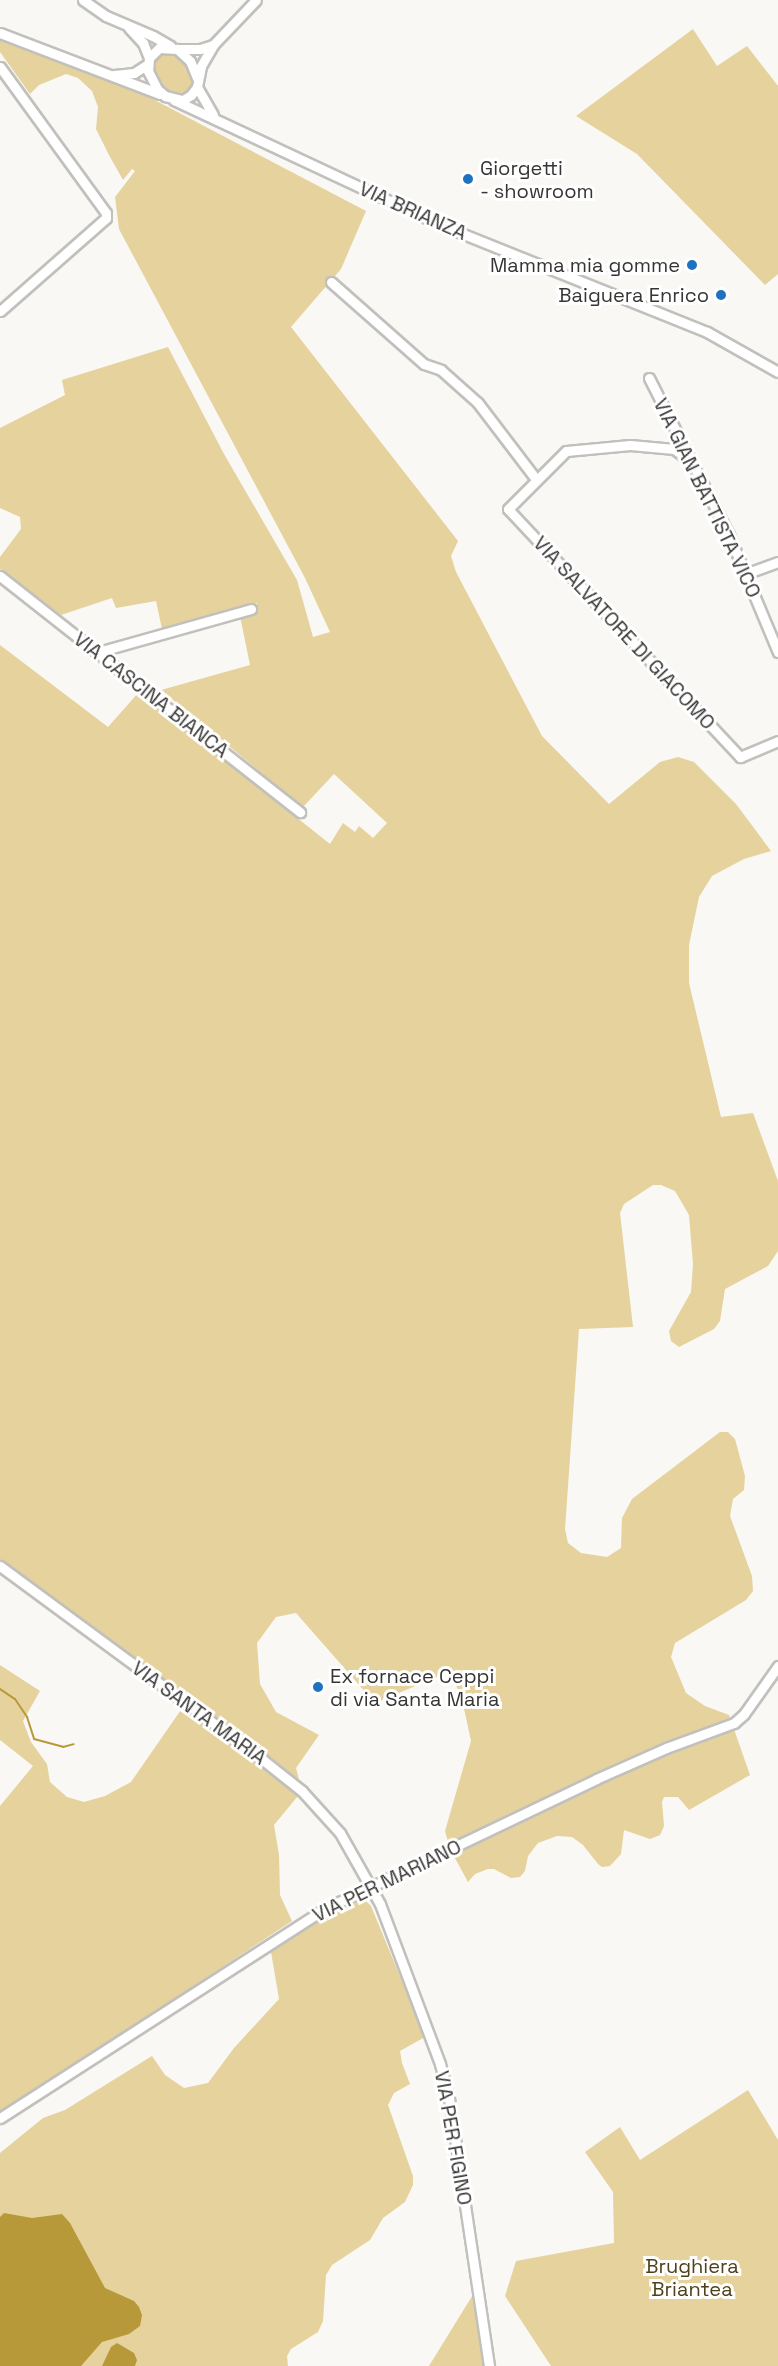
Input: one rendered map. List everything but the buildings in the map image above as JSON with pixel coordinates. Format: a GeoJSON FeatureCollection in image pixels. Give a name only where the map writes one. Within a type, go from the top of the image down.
{"type":"FeatureCollection","features":[{"type":"Feature","properties":{"kind":"street"},"geometry":{"type":"LineString","coordinates":[[83,0],[106,16],[173,47],[190,61],[197,82],[215,117]]}},
{"type":"Feature","properties":{"kind":"street"},"geometry":{"type":"LineString","coordinates":[[127,26],[142,43],[151,79],[170,98],[183,100],[192,95],[213,45],[256,0]]}},
{"type":"Feature","properties":{"kind":"street","name":"VIA BRIANZA"},"geometry":{"type":"LineString","coordinates":[[0,33],[215,117],[436,223],[707,332],[778,372]]}},
{"type":"Feature","properties":{"kind":"street"},"geometry":{"type":"LineString","coordinates":[[109,75],[134,73],[159,48],[173,47],[191,50],[213,45]]}},
{"type":"Feature","properties":{"kind":"street"},"geometry":{"type":"LineString","coordinates":[[0,67],[106,213],[106,218],[0,311]]}},
{"type":"Feature","properties":{"kind":"street"},"geometry":{"type":"LineString","coordinates":[[331,282],[424,364],[441,370],[478,403],[536,479]]}},
{"type":"Feature","properties":{"kind":"street","name":"VIA GIAN BATTISTA VICO"},"geometry":{"type":"LineString","coordinates":[[648,378],[729,535],[778,652]]}},
{"type":"Feature","properties":{"kind":"street","name":"VIA SALVATORE DI GIACOMO"},"geometry":{"type":"LineString","coordinates":[[692,462],[674,449],[630,445],[566,451],[508,509],[740,757],[778,741]]}},
{"type":"Feature","properties":{"kind":"street"},"geometry":{"type":"LineString","coordinates":[[745,574],[778,562]]}},
{"type":"Feature","properties":{"kind":"street","name":"VIA CASCINA BIANCA"},"geometry":{"type":"LineString","coordinates":[[1,577],[300,812]]}},
{"type":"Feature","properties":{"kind":"street"},"geometry":{"type":"LineString","coordinates":[[98,652],[251,609]]}},
{"type":"Feature","properties":{"kind":"street","name":"VIA SANTA MARIA"},"geometry":{"type":"LineString","coordinates":[[0,1566],[302,1791],[340,1833],[370,1887]]}},
{"type":"Feature","properties":{"kind":"street","name":"VIA PER MARIANO"},"geometry":{"type":"LineString","coordinates":[[0,2118],[324,1909],[596,1779],[666,1748],[734,1723],[744,1714],[778,1666]]}},
{"type":"Feature","properties":{"kind":"street","name":"VIA PER FIGINO"},"geometry":{"type":"LineString","coordinates":[[370,1887],[380,1904],[425,2022],[447,2090],[489,2366]]}},
{"type":"Feature","properties":{"kind":"green space"},"geometry":{"type":"Polygon","coordinates":[[[693,29],[717,66],[747,46],[778,86],[778,274],[765,285],[637,154],[576,116],[693,29]]]}},
{"type":"Feature","properties":{"kind":"green space"},"geometry":{"type":"Polygon","coordinates":[[[0,38],[147,96],[366,211],[341,269],[291,327],[458,541],[451,556],[456,572],[542,736],[609,804],[660,762],[678,757],[694,762],[736,804],[771,851],[744,859],[712,876],[699,897],[689,945],[689,983],[721,1117],[753,1113],[778,1181],[778,1251],[768,1266],[725,1289],[720,1321],[714,1329],[679,1347],[671,1341],[669,1331],[691,1292],[693,1264],[689,1215],[675,1191],[661,1185],[653,1185],[624,1204],[620,1213],[633,1327],[579,1329],[565,1529],[568,1543],[581,1553],[607,1557],[621,1548],[622,1518],[632,1499],[720,1432],[728,1432],[735,1439],[745,1476],[744,1490],[733,1499],[730,1516],[752,1576],[753,1591],[746,1600],[675,1643],[671,1657],[686,1693],[705,1706],[729,1715],[750,1775],[689,1810],[678,1797],[664,1797],[662,1802],[664,1826],[660,1835],[650,1839],[624,1830],[621,1854],[610,1866],[602,1867],[598,1864],[583,1845],[572,1837],[557,1836],[538,1843],[528,1856],[525,1871],[520,1877],[511,1878],[494,1869],[488,1869],[475,1874],[468,1882],[450,1849],[445,1831],[471,1741],[463,1704],[451,1671],[375,1703],[296,1613],[276,1617],[257,1643],[260,1684],[276,1712],[319,1735],[296,1768],[302,1791],[274,1825],[279,1855],[280,1895],[292,1921],[0,2114],[0,1806],[33,1766],[0,1740],[0,1665],[40,1691],[23,1721],[31,1742],[47,1764],[50,1782],[67,1797],[84,1802],[105,1796],[131,1782],[185,1704],[0,1566],[0,645],[108,727],[139,692],[330,844],[343,823],[355,832],[359,826],[373,838],[387,823],[334,774],[303,807],[161,690],[250,665],[240,616],[257,613],[257,603],[162,629],[156,601],[116,608],[112,598],[61,615],[0,569],[0,557],[21,529],[20,517],[0,508],[0,428],[65,395],[62,380],[168,347],[224,454],[297,580],[313,637],[330,632],[305,578],[119,229],[115,197],[135,171],[132,169],[123,180],[109,155],[96,129],[98,107],[92,91],[78,78],[66,74],[39,85],[30,94],[0,52],[0,38]]]}},
{"type":"Feature","properties":{"kind":"green space"},"geometry":{"type":"Polygon","coordinates":[[[171,51],[184,61],[192,75],[191,90],[185,95],[172,95],[165,90],[152,73],[152,65],[158,54],[171,51]]]}},
{"type":"Feature","properties":{"kind":"green space"},"geometry":{"type":"Polygon","coordinates":[[[352,1898],[366,1901],[371,1906],[425,2037],[400,2051],[410,2084],[394,2093],[388,2105],[413,2176],[413,2185],[405,2202],[383,2218],[370,2240],[332,2265],[326,2275],[323,2321],[318,2332],[291,2349],[287,2356],[288,2366],[0,2366],[0,2153],[43,2118],[65,2110],[152,2056],[165,2075],[184,2088],[208,2083],[234,2048],[279,1999],[270,1946],[352,1898]]]}},
{"type":"Feature","properties":{"kind":"green space","name":"Brughiera Briantea"},"geometry":{"type":"Polygon","coordinates":[[[748,2090],[778,2140],[778,2366],[551,2366],[505,2296],[516,2261],[614,2243],[613,2192],[585,2152],[620,2127],[640,2160],[748,2090]]]}},
{"type":"Feature","properties":{"kind":"green space"},"geometry":{"type":"Polygon","coordinates":[[[474,2293],[486,2366],[429,2366],[474,2293]]]}},
{"type":"Feature","properties":{"kind":"shaded area"},"geometry":{"type":"Polygon","coordinates":[[[4,2213],[32,2218],[62,2214],[70,2223],[105,2288],[134,2301],[139,2307],[142,2315],[140,2326],[129,2334],[102,2342],[81,2366],[0,2366],[0,2217],[4,2213]]]}},
{"type":"Feature","properties":{"kind":"shaded area"},"geometry":{"type":"Polygon","coordinates":[[[117,2343],[134,2353],[137,2360],[135,2366],[102,2366],[111,2347],[117,2343]]]}},
{"type":"Feature","properties":{"kind":"waterway"},"geometry":{"type":"LineString","coordinates":[[0,1689],[15,1699],[27,1717],[34,1739],[63,1747],[74,1744]]}},
{"type":"Feature","properties":{"kind":"place","name":"Giorgetti - showroom"},"geometry":{"type":"Point","coordinates":[468,179]}},
{"type":"Feature","properties":{"kind":"place","name":"Mamma mia gomme"},"geometry":{"type":"Point","coordinates":[692,265]}},
{"type":"Feature","properties":{"kind":"place","name":"Baiguera Enrico"},"geometry":{"type":"Point","coordinates":[721,295]}},
{"type":"Feature","properties":{"kind":"place","name":"Ex fornace Ceppi di via Santa Maria"},"geometry":{"type":"Point","coordinates":[318,1687]}}]}
